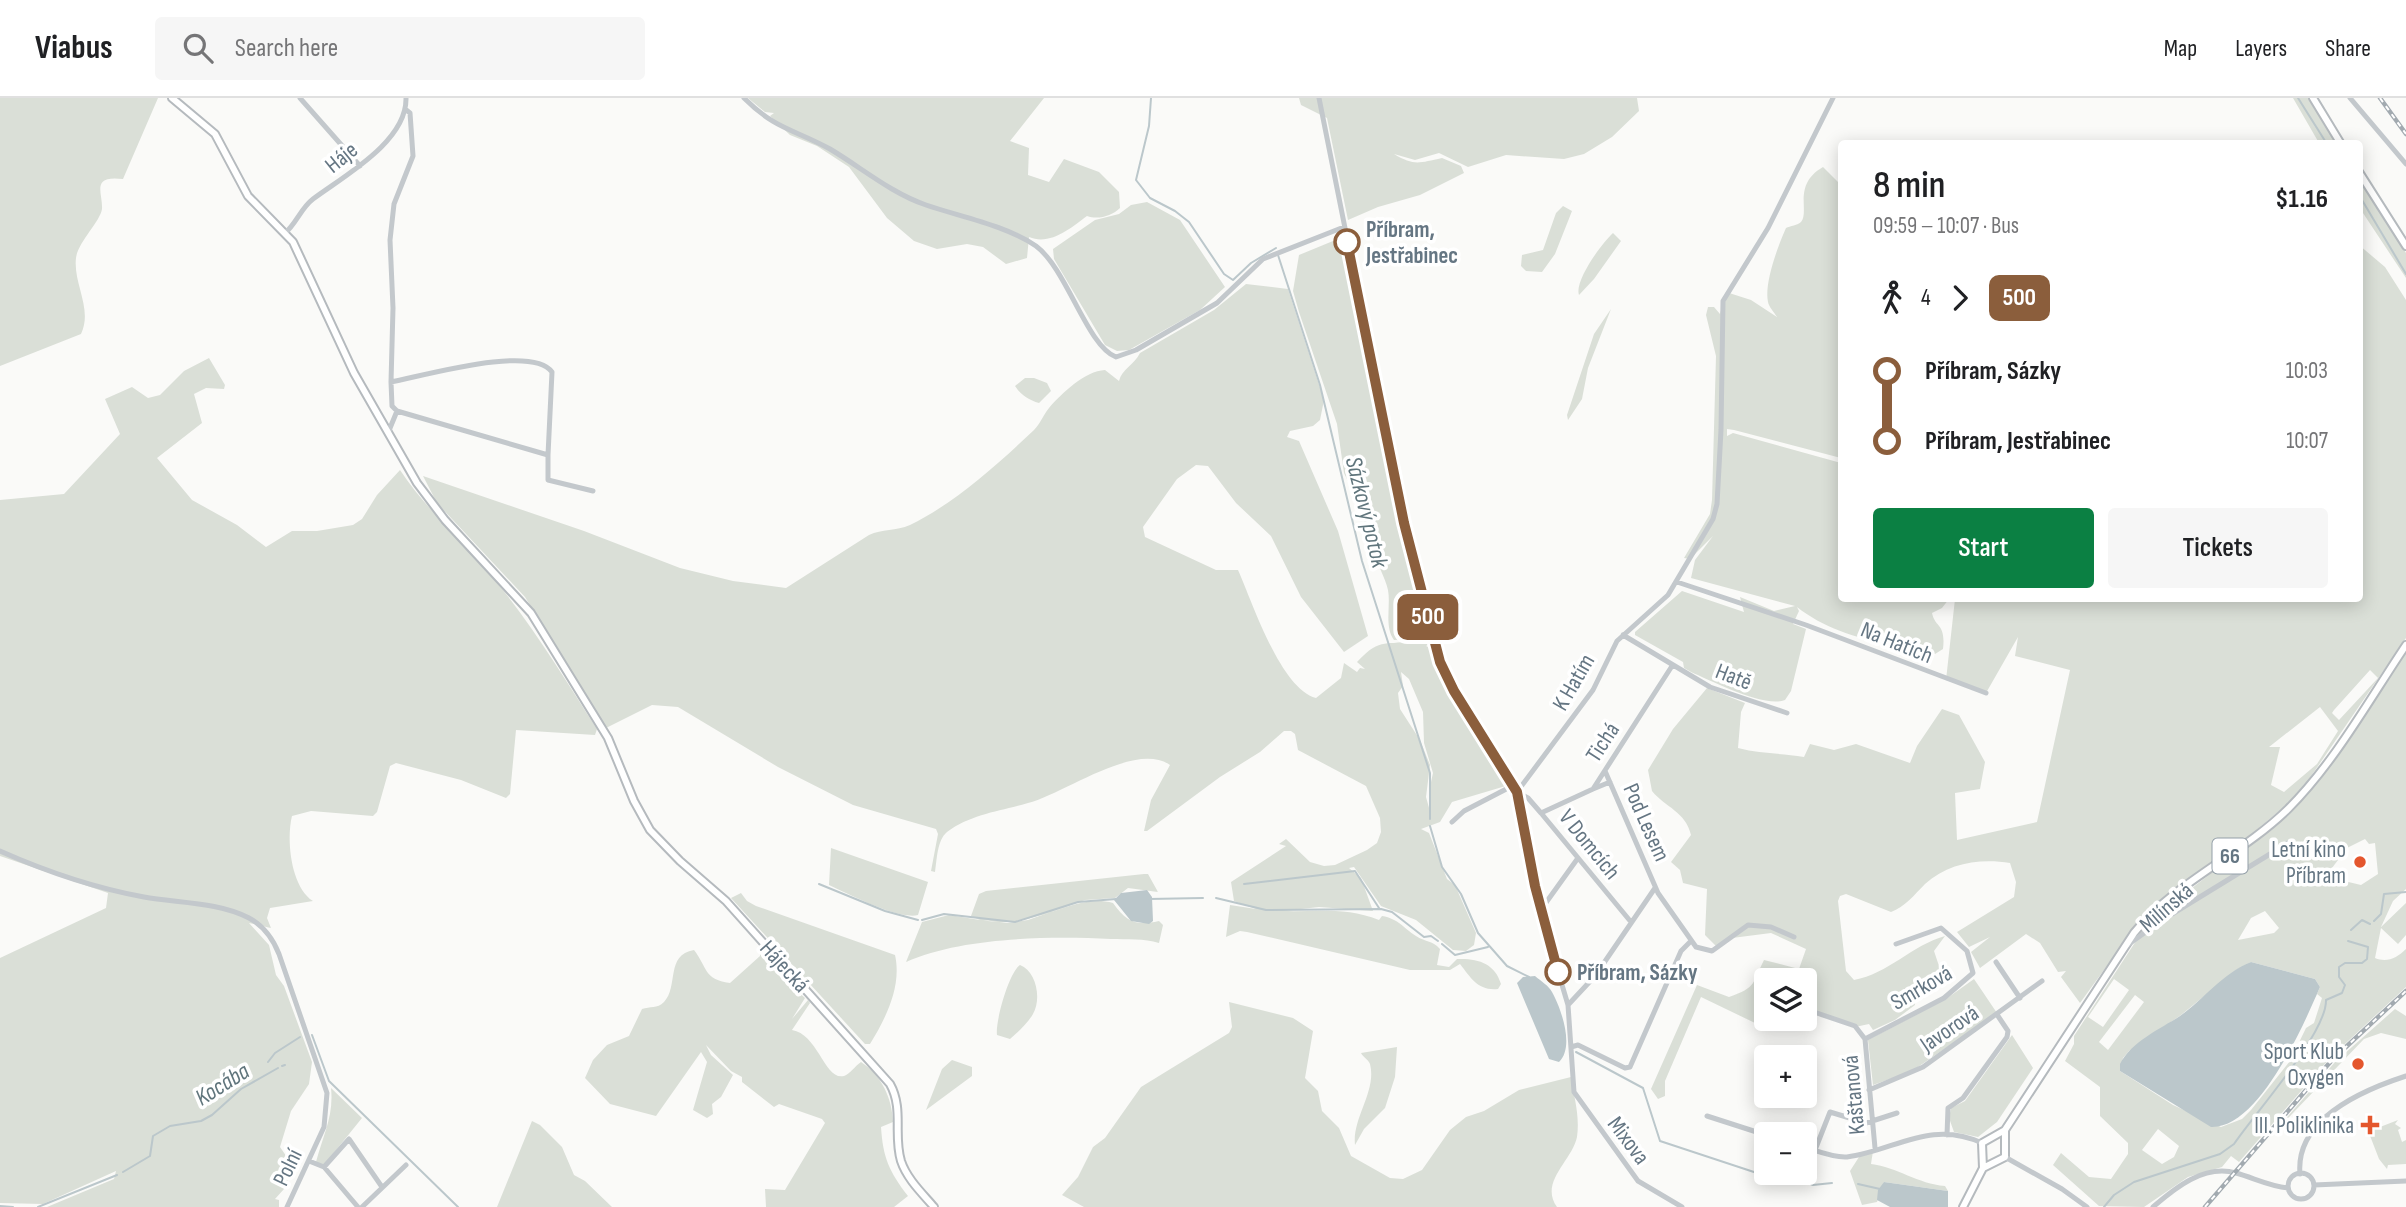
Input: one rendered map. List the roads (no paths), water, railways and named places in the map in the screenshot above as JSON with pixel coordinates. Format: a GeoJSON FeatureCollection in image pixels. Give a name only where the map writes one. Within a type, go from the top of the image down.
{"type":"FeatureCollection","features":[{"type":"Feature","properties":{"kind":"main road","name":"Hájecká"},"geometry":{"type":"LineString","coordinates":[[172,98],[215,134],[242,188],[285,233],[300,253],[354,373],[388,433],[430,501],[531,613],[608,738],[634,801],[650,830],[680,861],[726,901],[890,1084],[898,1102],[900,1159],[913,1182],[934,1207]]}},
{"type":"Feature","properties":{"kind":"main road"},"geometry":{"type":"LineString","coordinates":[[2313,98],[2339,140]]}},
{"type":"Feature","properties":{"kind":"main road"},"geometry":{"type":"LineString","coordinates":[[2363,178],[2406,246]]}},
{"type":"Feature","properties":{"kind":"main road","name":"Milínská"},"geometry":{"type":"LineString","coordinates":[[2005,1157],[2006,1130],[2125,947],[2156,909],[2288,809],[2331,757],[2406,645]]}},
{"type":"Feature","properties":{"kind":"main road","name":"Milínská"},"geometry":{"type":"LineString","coordinates":[[1982,1143],[2006,1130]]}},
{"type":"Feature","properties":{"kind":"main road"},"geometry":{"type":"LineString","coordinates":[[1995,1137],[2004,1141]]}},
{"type":"Feature","properties":{"kind":"main road"},"geometry":{"type":"LineString","coordinates":[[1963,1207],[1983,1168],[1982,1143]]}},
{"type":"Feature","properties":{"kind":"main road"},"geometry":{"type":"LineString","coordinates":[[1983,1168],[2005,1157]]}},
{"type":"Feature","properties":{"kind":"main road"},"geometry":{"type":"LineString","coordinates":[[1983,1158],[1991,1163]]}},
{"type":"Feature","properties":{"kind":"street"},"geometry":{"type":"LineString","coordinates":[[300,98],[360,166]]}},
{"type":"Feature","properties":{"kind":"street","name":"Háje"},"geometry":{"type":"LineString","coordinates":[[285,233],[310,201],[360,166],[393,133],[405,109],[406,98]]}},
{"type":"Feature","properties":{"kind":"street"},"geometry":{"type":"LineString","coordinates":[[744,98],[774,124],[831,150],[908,198],[1017,236],[1037,247],[1056,267],[1102,347],[1116,357],[1136,350],[1216,303],[1263,259],[1344,227]]}},
{"type":"Feature","properties":{"kind":"street"},"geometry":{"type":"LineString","coordinates":[[1319,98],[1404,523],[1440,662],[1454,691],[1517,792]]}},
{"type":"Feature","properties":{"kind":"street","name":"K Hatím"},"geometry":{"type":"LineString","coordinates":[[1517,792],[1588,698],[1612,649],[1623,635],[1661,604],[1709,528],[1717,504],[1723,301],[1768,228],[1833,98]]}},
{"type":"Feature","properties":{"kind":"street"},"geometry":{"type":"LineString","coordinates":[[2350,98],[2406,164]]}},
{"type":"Feature","properties":{"kind":"street"},"geometry":{"type":"LineString","coordinates":[[405,109],[410,113],[414,147],[412,161],[394,204],[390,240],[393,308],[392,406],[397,411],[548,455]]}},
{"type":"Feature","properties":{"kind":"street"},"geometry":{"type":"LineString","coordinates":[[391,382],[520,358],[548,367],[552,372],[548,480],[593,491]]}},
{"type":"Feature","properties":{"kind":"street"},"geometry":{"type":"LineString","coordinates":[[388,433],[397,411]]}},
{"type":"Feature","properties":{"kind":"street","name":"Na Hatích"},"geometry":{"type":"LineString","coordinates":[[1677,582],[1806,625],[1986,693]]}},
{"type":"Feature","properties":{"kind":"street"},"geometry":{"type":"LineString","coordinates":[[1623,635],[1672,666]]}},
{"type":"Feature","properties":{"kind":"street","name":"Hatě"},"geometry":{"type":"LineString","coordinates":[[1672,666],[1710,687],[1787,713]]}},
{"type":"Feature","properties":{"kind":"street","name":"Tichá"},"geometry":{"type":"LineString","coordinates":[[1541,813],[1593,789],[1672,666]]}},
{"type":"Feature","properties":{"kind":"street","name":"Pod Lesem"},"geometry":{"type":"LineString","coordinates":[[1605,771],[1655,888],[1690,942]]}},
{"type":"Feature","properties":{"kind":"street"},"geometry":{"type":"LineString","coordinates":[[1593,789],[1610,782]]}},
{"type":"Feature","properties":{"kind":"street"},"geometry":{"type":"LineString","coordinates":[[1452,822],[1458,815],[1514,785]]}},
{"type":"Feature","properties":{"kind":"street","name":"V Domcích"},"geometry":{"type":"LineString","coordinates":[[1517,792],[1528,798],[1631,922]]}},
{"type":"Feature","properties":{"kind":"street","name":"Mixova"},"geometry":{"type":"LineString","coordinates":[[1517,792],[1540,911],[1568,1005],[1572,1075],[1577,1098],[1631,1174],[1646,1187],[1682,1207]]}},
{"type":"Feature","properties":{"kind":"street"},"geometry":{"type":"LineString","coordinates":[[1451,809],[1458,815]]}},
{"type":"Feature","properties":{"kind":"street"},"geometry":{"type":"LineString","coordinates":[[2125,947],[2164,919],[2288,843]]}},
{"type":"Feature","properties":{"kind":"street","name":"Polní"},"geometry":{"type":"LineString","coordinates":[[0,851],[59,874],[111,889],[232,911],[260,926],[279,954],[322,1076],[327,1111],[318,1141],[287,1207]]}},
{"type":"Feature","properties":{"kind":"street"},"geometry":{"type":"LineString","coordinates":[[1540,911],[1578,858]]}},
{"type":"Feature","properties":{"kind":"street"},"geometry":{"type":"LineString","coordinates":[[1568,1005],[1595,976],[1655,888]]}},
{"type":"Feature","properties":{"kind":"street"},"geometry":{"type":"LineString","coordinates":[[1571,1047],[1578,1045],[1625,1068],[1630,1067],[1681,951],[1690,942],[1700,950],[1712,951],[1748,925],[1771,928],[1794,937]]}},
{"type":"Feature","properties":{"kind":"street","name":"Smrková"},"geometry":{"type":"LineString","coordinates":[[1865,1039],[1944,998],[1973,973],[1967,951],[1941,928],[1896,944]]}},
{"type":"Feature","properties":{"kind":"street"},"geometry":{"type":"LineString","coordinates":[[1996,962],[2020,998]]}},
{"type":"Feature","properties":{"kind":"street","name":"Javorová"},"geometry":{"type":"LineString","coordinates":[[1869,1090],[1923,1067],[1998,1016],[2042,981]]}},
{"type":"Feature","properties":{"kind":"street"},"geometry":{"type":"LineString","coordinates":[[1817,1013],[1855,1026],[1865,1039]]}},
{"type":"Feature","properties":{"kind":"street"},"geometry":{"type":"LineString","coordinates":[[1947,1135],[1948,1108],[1963,1098],[2007,1037],[2008,1031],[1998,1016]]}},
{"type":"Feature","properties":{"kind":"street","name":"Kaštanová"},"geometry":{"type":"LineString","coordinates":[[1865,1039],[1875,1148]]}},
{"type":"Feature","properties":{"kind":"street"},"geometry":{"type":"LineString","coordinates":[[2300,1174],[2303,1147],[2316,1126],[2368,1091],[2406,1076]]}},
{"type":"Feature","properties":{"kind":"street"},"geometry":{"type":"LineString","coordinates":[[1817,1145],[1829,1112],[1866,1123],[1897,1113]]}},
{"type":"Feature","properties":{"kind":"street"},"geometry":{"type":"LineString","coordinates":[[1707,1116],[1754,1131]]}},
{"type":"Feature","properties":{"kind":"street"},"geometry":{"type":"LineString","coordinates":[[1817,1150],[1845,1157],[1911,1138],[1947,1135],[1982,1143]]}},
{"type":"Feature","properties":{"kind":"street"},"geometry":{"type":"LineString","coordinates":[[324,1167],[349,1139],[382,1187]]}},
{"type":"Feature","properties":{"kind":"street"},"geometry":{"type":"LineString","coordinates":[[2005,1157],[2062,1189],[2087,1207]]}},
{"type":"Feature","properties":{"kind":"street"},"geometry":{"type":"LineString","coordinates":[[309,1161],[324,1167],[360,1207],[406,1165]]}},
{"type":"Feature","properties":{"kind":"street"},"geometry":{"type":"LineString","coordinates":[[2152,1207],[2181,1185],[2211,1172],[2234,1172],[2270,1185],[2288,1188],[2294,1197],[2304,1199],[2311,1194],[2314,1185],[2310,1177],[2300,1174],[2292,1178],[2288,1188]]}},
{"type":"Feature","properties":{"kind":"street"},"geometry":{"type":"LineString","coordinates":[[2314,1185],[2406,1181]]}},
{"type":"Feature","properties":{"kind":"street"},"geometry":{"type":"LineString","coordinates":[[2304,1199],[2305,1207]]}},
{"type":"Feature","properties":{"kind":"waterway","name":"Sázkový potok"},"geometry":{"type":"LineString","coordinates":[[1151,98],[1149,126],[1136,180],[1150,198],[1189,222],[1224,274],[1233,280],[1251,263],[1276,248]]}},
{"type":"Feature","properties":{"kind":"waterway"},"geometry":{"type":"LineString","coordinates":[[2298,98],[2324,140]]}},
{"type":"Feature","properties":{"kind":"waterway"},"geometry":{"type":"LineString","coordinates":[[2363,202],[2406,274]]}},
{"type":"Feature","properties":{"kind":"waterway","name":"Sázkový potok"},"geometry":{"type":"LineString","coordinates":[[1278,255],[1320,385],[1362,561],[1430,773],[1430,819]]}},
{"type":"Feature","properties":{"kind":"waterway","name":"Sázkový potok"},"geometry":{"type":"LineString","coordinates":[[1430,826],[1442,867],[1461,894],[1478,933],[1507,966],[1529,977]]}},
{"type":"Feature","properties":{"kind":"waterway"},"geometry":{"type":"LineString","coordinates":[[1244,884],[1355,871],[1379,908]]}},
{"type":"Feature","properties":{"kind":"waterway"},"geometry":{"type":"LineString","coordinates":[[819,884],[885,911],[918,920]]}},
{"type":"Feature","properties":{"kind":"waterway"},"geometry":{"type":"LineString","coordinates":[[2374,921],[2381,914],[2384,894],[2406,892]]}},
{"type":"Feature","properties":{"kind":"waterway"},"geometry":{"type":"LineString","coordinates":[[1149,899],[1203,898]]}},
{"type":"Feature","properties":{"kind":"waterway"},"geometry":{"type":"LineString","coordinates":[[1216,898],[1266,910],[1381,909],[1392,912],[1424,937],[1431,936],[1438,941]]}},
{"type":"Feature","properties":{"kind":"waterway"},"geometry":{"type":"LineString","coordinates":[[922,920],[944,914],[1015,922],[1078,902],[1116,899]]}},
{"type":"Feature","properties":{"kind":"waterway"},"geometry":{"type":"LineString","coordinates":[[2351,930],[2362,920],[2370,924]]}},
{"type":"Feature","properties":{"kind":"waterway"},"geometry":{"type":"LineString","coordinates":[[2104,1207],[2114,1195],[2134,1182],[2220,1154],[2234,1144],[2303,1052],[2323,1014],[2326,1000],[2342,993],[2345,985],[2339,977],[2339,967],[2345,963],[2362,963],[2367,959],[2368,947],[2348,941]]}},
{"type":"Feature","properties":{"kind":"waterway"},"geometry":{"type":"LineString","coordinates":[[1442,944],[1455,955],[1488,947]]}},
{"type":"Feature","properties":{"kind":"waterway"},"geometry":{"type":"LineString","coordinates":[[312,1035],[329,1081],[458,1207]]}},
{"type":"Feature","properties":{"kind":"waterway"},"geometry":{"type":"LineString","coordinates":[[268,1062],[275,1053],[300,1037]]}},
{"type":"Feature","properties":{"kind":"waterway","name":"Sázkový potok"},"geometry":{"type":"LineString","coordinates":[[1576,1052],[1643,1088],[1660,1141],[1754,1172]]}},
{"type":"Feature","properties":{"kind":"waterway","name":"Kocába"},"geometry":{"type":"LineString","coordinates":[[123,1172],[150,1156],[153,1136],[170,1126],[201,1121],[212,1115],[241,1089],[278,1068]]}},
{"type":"Feature","properties":{"kind":"waterway","name":"Kocába"},"geometry":{"type":"LineString","coordinates":[[38,1207],[117,1175]]}},
{"type":"Feature","properties":{"kind":"waterway","name":"Sázkový potok"},"geometry":{"type":"LineString","coordinates":[[1817,1185],[1832,1183]]}},
{"type":"Feature","properties":{"kind":"waterway","name":"Sázkový potok"},"geometry":{"type":"LineString","coordinates":[[1858,1184],[1880,1189]]}},
{"type":"Feature","properties":{"kind":"waterway","name":"Kocába"},"geometry":{"type":"LineString","coordinates":[[0,1206],[13,1207]]}},
{"type":"Feature","properties":{"kind":"railway"},"geometry":{"type":"LineString","coordinates":[[2380,98],[2406,134]]}},
{"type":"Feature","properties":{"kind":"railway"},"geometry":{"type":"LineString","coordinates":[[2205,1207],[2332,1060],[2406,991]]}},
{"type":"Feature","properties":{"kind":"place","name":"Příbram, Jestřabinec"},"geometry":{"type":"Point","coordinates":[1347,242]}},
{"type":"Feature","properties":{"kind":"place","name":"Letní kino Příbram"},"geometry":{"type":"Point","coordinates":[2360,862]}},
{"type":"Feature","properties":{"kind":"place","name":"Příbram, Sázky"},"geometry":{"type":"Point","coordinates":[1558,972]}},
{"type":"Feature","properties":{"kind":"place","name":"Sport Klub Oxygen"},"geometry":{"type":"Point","coordinates":[2358,1064]}},
{"type":"Feature","properties":{"kind":"place","name":"III. Poliklinika"},"geometry":{"type":"Point","coordinates":[2370,1125]}}]}
